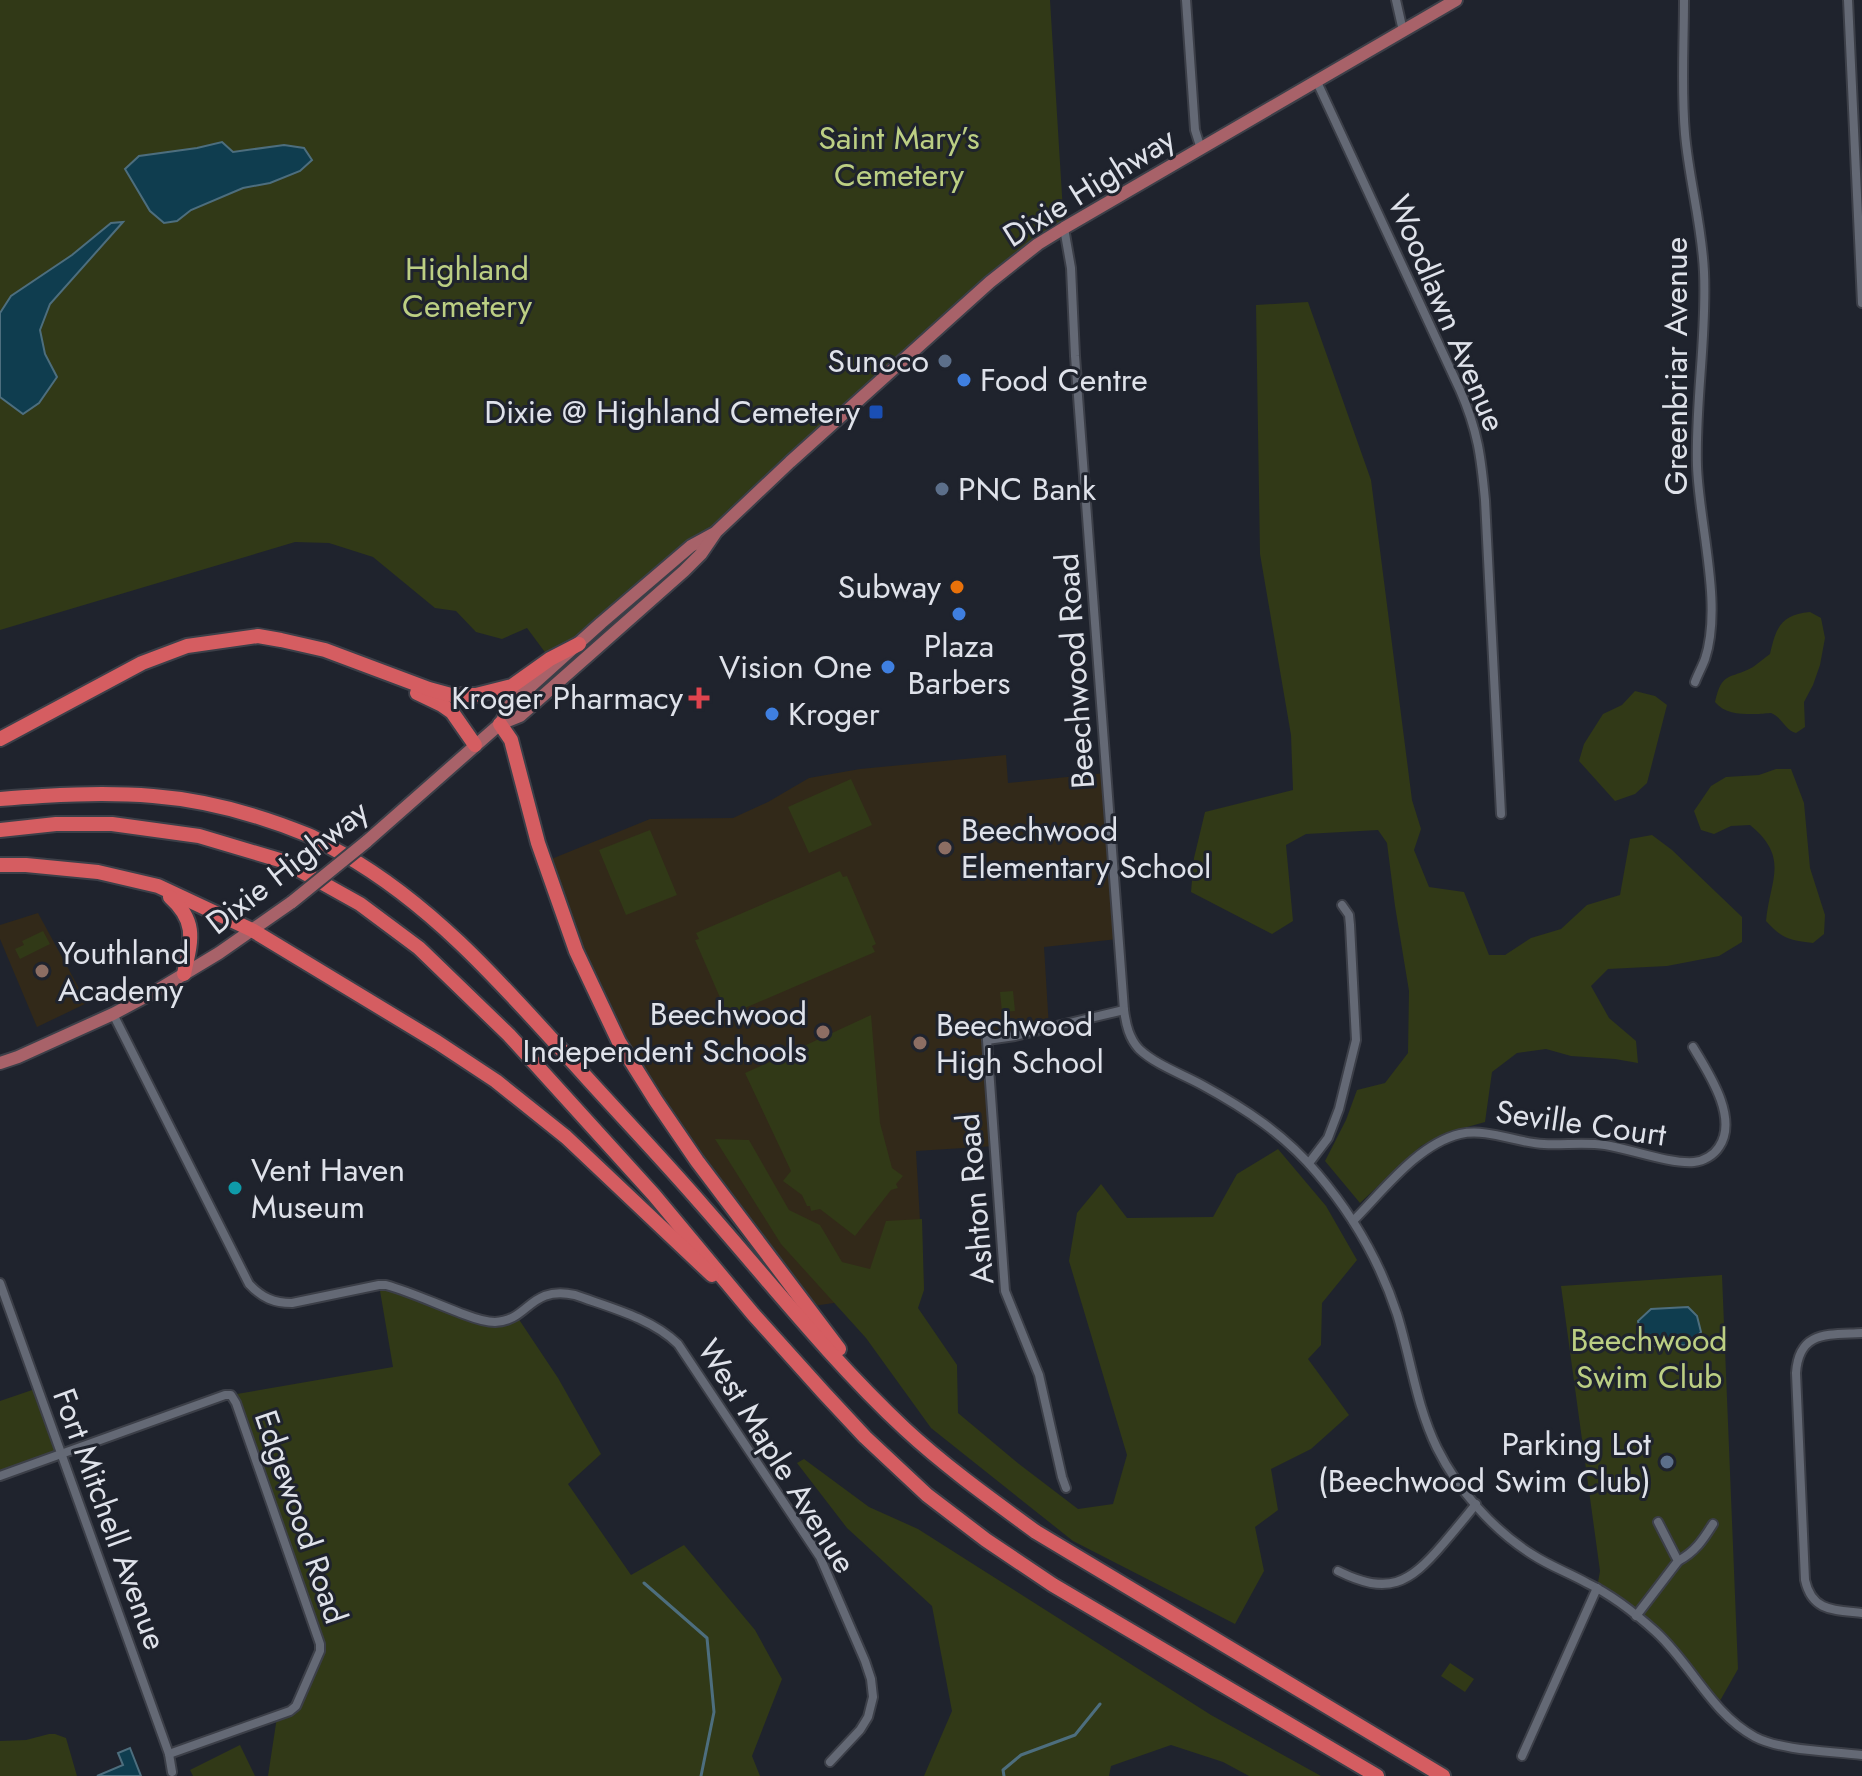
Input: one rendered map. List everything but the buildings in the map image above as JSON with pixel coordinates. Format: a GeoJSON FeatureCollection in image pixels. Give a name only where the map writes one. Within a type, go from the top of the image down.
{"type":"FeatureCollection","features":[{"type":"Feature","properties":{"kind":"highway"},"geometry":{"type":"LineString","coordinates":[[0,739],[142,663],[187,646],[258,636],[325,650],[451,695],[476,695],[512,686],[550,659],[579,644]]}},
{"type":"Feature","properties":{"kind":"highway"},"geometry":{"type":"LineString","coordinates":[[378,671],[442,705],[461,723],[475,745]]}},
{"type":"Feature","properties":{"kind":"highway"},"geometry":{"type":"LineString","coordinates":[[500,724],[511,740],[538,843],[576,951],[619,1042],[706,1174],[806,1307],[906,1429]]}},
{"type":"Feature","properties":{"kind":"highway"},"geometry":{"type":"LineString","coordinates":[[0,799],[87,794],[140,795],[210,805],[310,836],[369,869],[418,905],[535,1020],[856,1380],[906,1429],[975,1488],[1036,1532],[1443,1776]]}},
{"type":"Feature","properties":{"kind":"highway"},"geometry":{"type":"LineString","coordinates":[[0,830],[56,824],[112,824],[199,836],[283,861],[360,904],[419,948],[509,1035],[654,1195],[753,1314],[865,1437],[927,1495],[1053,1585],[1377,1776]]}},
{"type":"Feature","properties":{"kind":"highway"},"geometry":{"type":"LineString","coordinates":[[0,865],[98,872],[158,886],[252,930],[496,1081],[566,1137],[753,1314]]}},
{"type":"Feature","properties":{"kind":"highway"},"geometry":{"type":"LineString","coordinates":[[158,886],[183,908],[189,923],[190,944],[184,974]]}},
{"type":"Feature","properties":{"kind":"main road","name":"Dixie Highway"},"geometry":{"type":"LineString","coordinates":[[0,1063],[113,1014],[184,974],[292,902],[366,842],[500,724],[520,716],[684,571],[716,532],[790,462],[990,282],[1038,244],[1456,0]]}},
{"type":"Feature","properties":{"kind":"main road","name":"Dixie Highway"},"geometry":{"type":"LineString","coordinates":[[500,724],[510,705],[691,546],[716,532]]}},
{"type":"Feature","properties":{"kind":"street"},"geometry":{"type":"LineString","coordinates":[[1186,0],[1195,130],[1201,149]]}},
{"type":"Feature","properties":{"kind":"street"},"geometry":{"type":"LineString","coordinates":[[1396,0],[1403,31]]}},
{"type":"Feature","properties":{"kind":"street","name":"Greenbriar Avenue"},"geometry":{"type":"LineString","coordinates":[[1684,0],[1683,113],[1701,230],[1704,271],[1703,351],[1696,445],[1711,611],[1710,637],[1695,682]]}},
{"type":"Feature","properties":{"kind":"street"},"geometry":{"type":"LineString","coordinates":[[1848,0],[1862,303]]}},
{"type":"Feature","properties":{"kind":"street","name":"Woodlawn Avenue"},"geometry":{"type":"LineString","coordinates":[[1317,82],[1460,390],[1476,432],[1485,500],[1501,814]]}},
{"type":"Feature","properties":{"kind":"street","name":"Beechwood Road"},"geometry":{"type":"LineString","coordinates":[[1064,228],[1071,268],[1075,360],[1124,1010],[1129,1034],[1139,1048],[1153,1059],[1256,1116],[1309,1163],[1337,1197],[1375,1259],[1398,1316],[1412,1377],[1438,1449],[1461,1486],[1499,1528],[1530,1553],[1597,1588],[1636,1616],[1668,1645],[1733,1724],[1767,1742],[1862,1755]]}},
{"type":"Feature","properties":{"kind":"street"},"geometry":{"type":"LineString","coordinates":[[1309,1163],[1328,1138],[1339,1109],[1356,1040],[1349,915],[1342,905]]}},
{"type":"Feature","properties":{"kind":"street","name":"Ashton Road"},"geometry":{"type":"LineString","coordinates":[[1066,1488],[1039,1375],[1005,1291],[987,1040],[1124,1010]]}},
{"type":"Feature","properties":{"kind":"street","name":"West Maple Avenue"},"geometry":{"type":"LineString","coordinates":[[113,1014],[249,1284],[264,1298],[292,1303],[386,1285],[473,1317],[496,1322],[516,1315],[545,1295],[565,1293],[646,1322],[665,1332],[678,1344],[820,1557],[865,1661],[873,1697],[868,1717],[830,1762]]}},
{"type":"Feature","properties":{"kind":"street","name":"Seville Court"},"geometry":{"type":"LineString","coordinates":[[1353,1221],[1419,1155],[1463,1133],[1474,1132],[1544,1144],[1603,1145],[1691,1162],[1706,1159],[1722,1144],[1726,1128],[1716,1086],[1693,1047]]}},
{"type":"Feature","properties":{"kind":"street","name":"Fort Mitchell Avenue"},"geometry":{"type":"LineString","coordinates":[[0,1283],[169,1754],[172,1772]]}},
{"type":"Feature","properties":{"kind":"street"},"geometry":{"type":"LineString","coordinates":[[1862,1333],[1820,1336],[1806,1344],[1797,1359],[1796,1373],[1807,1591],[1813,1600],[1831,1610],[1862,1613]]}},
{"type":"Feature","properties":{"kind":"street","name":"Edgewood Road"},"geometry":{"type":"LineString","coordinates":[[61,1455],[225,1395],[231,1395],[236,1403],[320,1651],[296,1706],[290,1711],[169,1754]]}},
{"type":"Feature","properties":{"kind":"street"},"geometry":{"type":"LineString","coordinates":[[0,1476],[61,1455]]}},
{"type":"Feature","properties":{"kind":"street"},"geometry":{"type":"LineString","coordinates":[[1338,1571],[1369,1584],[1391,1584],[1414,1575],[1476,1504]]}},
{"type":"Feature","properties":{"kind":"street"},"geometry":{"type":"LineString","coordinates":[[1658,1522],[1678,1561]]}},
{"type":"Feature","properties":{"kind":"street"},"geometry":{"type":"LineString","coordinates":[[1636,1616],[1678,1561],[1690,1555],[1703,1541],[1713,1524]]}},
{"type":"Feature","properties":{"kind":"street"},"geometry":{"type":"LineString","coordinates":[[1522,1756],[1597,1588]]}},
{"type":"Feature","properties":{"kind":"shaded area","name":"Beechwood Independent Schools"},"geometry":{"type":"Polygon","coordinates":[[[1006,755],[1008,783],[1106,773],[1118,939],[1044,947],[1049,1028],[987,1040],[995,1146],[916,1151],[924,1290],[806,1307],[619,1042],[544,862],[650,819],[733,818],[809,778],[860,769],[1006,755]]]}},
{"type":"Feature","properties":{"kind":"shaded area","name":"Youthland Academy"},"geometry":{"type":"Polygon","coordinates":[[[38,913],[87,1003],[37,1027],[0,939],[0,925],[38,913]]]}},
{"type":"Feature","properties":{"kind":"green space","name":"Highland Cemetery"},"geometry":{"type":"Polygon","coordinates":[[[0,0],[1050,0],[1064,228],[1038,244],[716,532],[550,659],[527,628],[502,639],[476,632],[456,611],[435,608],[373,557],[329,543],[295,542],[0,630],[0,0]]]}},
{"type":"Feature","properties":{"kind":"green space"},"geometry":{"type":"Polygon","coordinates":[[[1308,302],[1371,480],[1412,800],[1421,829],[1414,850],[1429,887],[1464,892],[1489,955],[1505,955],[1531,938],[1561,929],[1587,905],[1620,895],[1630,839],[1652,835],[1742,917],[1742,942],[1719,956],[1667,966],[1608,969],[1591,986],[1609,1018],[1636,1041],[1638,1063],[1571,1056],[1546,1049],[1517,1053],[1492,1072],[1485,1122],[1446,1133],[1421,1146],[1360,1203],[1325,1161],[1357,1090],[1385,1083],[1408,1053],[1409,991],[1387,843],[1378,830],[1306,834],[1286,845],[1293,921],[1272,934],[1191,892],[1194,858],[1205,812],[1293,790],[1291,735],[1260,554],[1256,305],[1308,302]]]}},
{"type":"Feature","properties":{"kind":"green space"},"geometry":{"type":"Polygon","coordinates":[[[1810,612],[1821,618],[1825,638],[1820,665],[1804,702],[1805,727],[1796,733],[1771,713],[1735,713],[1715,702],[1724,681],[1753,667],[1770,654],[1781,624],[1792,616],[1810,612]]]}},
{"type":"Feature","properties":{"kind":"green space"},"geometry":{"type":"Polygon","coordinates":[[[1635,691],[1655,696],[1667,705],[1647,783],[1635,794],[1615,801],[1579,761],[1584,744],[1603,714],[1622,705],[1635,691]]]}},
{"type":"Feature","properties":{"kind":"green space"},"geometry":{"type":"Polygon","coordinates":[[[1776,769],[1791,769],[1804,803],[1810,868],[1825,915],[1824,934],[1813,943],[1787,938],[1766,921],[1774,859],[1762,837],[1750,825],[1731,826],[1714,834],[1701,830],[1694,811],[1711,786],[1726,777],[1759,775],[1776,769]]]}},
{"type":"Feature","properties":{"kind":"green space"},"geometry":{"type":"Polygon","coordinates":[[[851,779],[872,825],[809,853],[788,807],[851,779]]]}},
{"type":"Feature","properties":{"kind":"green space"},"geometry":{"type":"Polygon","coordinates":[[[650,830],[677,895],[626,915],[599,850],[650,830]]]}},
{"type":"Feature","properties":{"kind":"green space"},"geometry":{"type":"Polygon","coordinates":[[[840,871],[843,877],[847,876],[876,944],[872,946],[875,952],[731,1014],[729,1007],[725,1009],[695,940],[699,939],[696,933],[840,871]]]}},
{"type":"Feature","properties":{"kind":"green space"},"geometry":{"type":"Polygon","coordinates":[[[43,931],[50,944],[20,959],[15,949],[24,945],[22,941],[43,931]]]}},
{"type":"Feature","properties":{"kind":"green space"},"geometry":{"type":"Polygon","coordinates":[[[1013,991],[1015,1011],[1002,1012],[1000,992],[1013,991]]]}},
{"type":"Feature","properties":{"kind":"green space"},"geometry":{"type":"Polygon","coordinates":[[[871,1015],[880,1123],[892,1168],[903,1176],[896,1184],[898,1188],[891,1190],[855,1236],[820,1209],[811,1211],[802,1195],[783,1181],[791,1171],[745,1073],[772,1061],[771,1057],[791,1052],[871,1015]]]}},
{"type":"Feature","properties":{"kind":"green space"},"geometry":{"type":"Polygon","coordinates":[[[715,1139],[749,1140],[789,1210],[820,1225],[842,1262],[870,1269],[886,1221],[922,1219],[924,1290],[918,1308],[957,1365],[958,1413],[1078,1509],[1113,1504],[1127,1455],[1069,1261],[1077,1213],[1101,1184],[1127,1218],[1213,1217],[1237,1174],[1278,1149],[1326,1206],[1357,1260],[1322,1303],[1321,1345],[1308,1359],[1349,1415],[1311,1449],[1271,1469],[1278,1510],[1255,1527],[1264,1571],[1235,1624],[1073,1541],[931,1428],[866,1338],[781,1244],[715,1139]]]}},
{"type":"Feature","properties":{"kind":"green space","name":"Beechwood Swim Club"},"geometry":{"type":"Polygon","coordinates":[[[1722,1275],[1738,1669],[1717,1706],[1668,1645],[1597,1588],[1600,1571],[1561,1286],[1722,1275]]]}},
{"type":"Feature","properties":{"kind":"green space"},"geometry":{"type":"Polygon","coordinates":[[[379,1285],[487,1321],[516,1315],[558,1378],[601,1454],[568,1484],[631,1575],[684,1545],[755,1630],[782,1679],[752,1756],[760,1776],[268,1776],[277,1717],[290,1711],[320,1651],[231,1395],[393,1367],[379,1285]]]}},
{"type":"Feature","properties":{"kind":"green space"},"geometry":{"type":"Polygon","coordinates":[[[38,1388],[61,1455],[0,1476],[0,1401],[38,1388]]]}},
{"type":"Feature","properties":{"kind":"green space"},"geometry":{"type":"Polygon","coordinates":[[[804,1459],[869,1507],[918,1529],[1211,1715],[1321,1776],[1249,1776],[1223,1762],[1171,1745],[1111,1766],[1109,1776],[924,1776],[952,1711],[932,1606],[847,1528],[797,1463],[804,1459]]]}},
{"type":"Feature","properties":{"kind":"green space"},"geometry":{"type":"Polygon","coordinates":[[[1450,1663],[1474,1679],[1465,1692],[1441,1676],[1450,1663]]]}},
{"type":"Feature","properties":{"kind":"green space"},"geometry":{"type":"Polygon","coordinates":[[[49,1734],[66,1738],[77,1776],[0,1776],[0,1741],[26,1740],[49,1734]]]}},
{"type":"Feature","properties":{"kind":"green space"},"geometry":{"type":"Polygon","coordinates":[[[240,1745],[255,1776],[193,1776],[190,1770],[240,1745]]]}},
{"type":"Feature","properties":{"kind":"water"},"geometry":{"type":"Polygon","coordinates":[[[222,142],[233,152],[284,145],[304,148],[312,160],[300,171],[270,183],[243,188],[191,210],[177,221],[164,223],[150,211],[125,169],[139,156],[222,142]]]}},
{"type":"Feature","properties":{"kind":"water"},"geometry":{"type":"Polygon","coordinates":[[[123,222],[50,304],[40,330],[45,354],[57,377],[39,403],[23,414],[0,397],[0,313],[11,296],[72,255],[111,223],[123,222]]]}},
{"type":"Feature","properties":{"kind":"water"},"geometry":{"type":"Polygon","coordinates":[[[1688,1307],[1697,1316],[1701,1332],[1689,1345],[1652,1346],[1641,1336],[1638,1321],[1651,1309],[1688,1307]]]}},
{"type":"Feature","properties":{"kind":"water"},"geometry":{"type":"Polygon","coordinates":[[[130,1748],[141,1776],[97,1776],[123,1765],[118,1753],[130,1748]]]}},
{"type":"Feature","properties":{"kind":"waterway"},"geometry":{"type":"LineString","coordinates":[[644,1583],[707,1638],[714,1712],[701,1776]]}},
{"type":"Feature","properties":{"kind":"waterway"},"geometry":{"type":"LineString","coordinates":[[1004,1776],[1003,1770],[1021,1755],[1075,1735],[1100,1704]]}},
{"type":"Feature","properties":{"kind":"place","name":"Sunoco"},"geometry":{"type":"Point","coordinates":[945,361]}},
{"type":"Feature","properties":{"kind":"place","name":"Food Centre"},"geometry":{"type":"Point","coordinates":[964,380]}},
{"type":"Feature","properties":{"kind":"place","name":"Dixie @ Highland Cemetery"},"geometry":{"type":"Point","coordinates":[876,412]}},
{"type":"Feature","properties":{"kind":"place","name":"PNC Bank"},"geometry":{"type":"Point","coordinates":[942,489]}},
{"type":"Feature","properties":{"kind":"place","name":"Subway"},"geometry":{"type":"Point","coordinates":[957,587]}},
{"type":"Feature","properties":{"kind":"place","name":"Plaza Barbers"},"geometry":{"type":"Point","coordinates":[959,614]}},
{"type":"Feature","properties":{"kind":"place","name":"Vision One"},"geometry":{"type":"Point","coordinates":[888,667]}},
{"type":"Feature","properties":{"kind":"place","name":"Kroger Pharmacy"},"geometry":{"type":"Point","coordinates":[699,698]}},
{"type":"Feature","properties":{"kind":"place","name":"Kroger"},"geometry":{"type":"Point","coordinates":[772,714]}},
{"type":"Feature","properties":{"kind":"place","name":"Beechwood Elementary School"},"geometry":{"type":"Point","coordinates":[945,848]}},
{"type":"Feature","properties":{"kind":"place","name":"Youthland Academy"},"geometry":{"type":"Point","coordinates":[42,971]}},
{"type":"Feature","properties":{"kind":"place","name":"Beechwood Independent Schools"},"geometry":{"type":"Point","coordinates":[823,1032]}},
{"type":"Feature","properties":{"kind":"place","name":"Beechwood High School"},"geometry":{"type":"Point","coordinates":[920,1043]}},
{"type":"Feature","properties":{"kind":"place","name":"Vent Haven Museum"},"geometry":{"type":"Point","coordinates":[235,1188]}},
{"type":"Feature","properties":{"kind":"place","name":"Parking Lot (Beechwood Swim Club)"},"geometry":{"type":"Point","coordinates":[1667,1462]}},
{"type":"Feature","properties":{"kind":"park label","name":"Saint Mary’s Cemetery"},"geometry":{"type":"Point","coordinates":[899,156]}}]}
